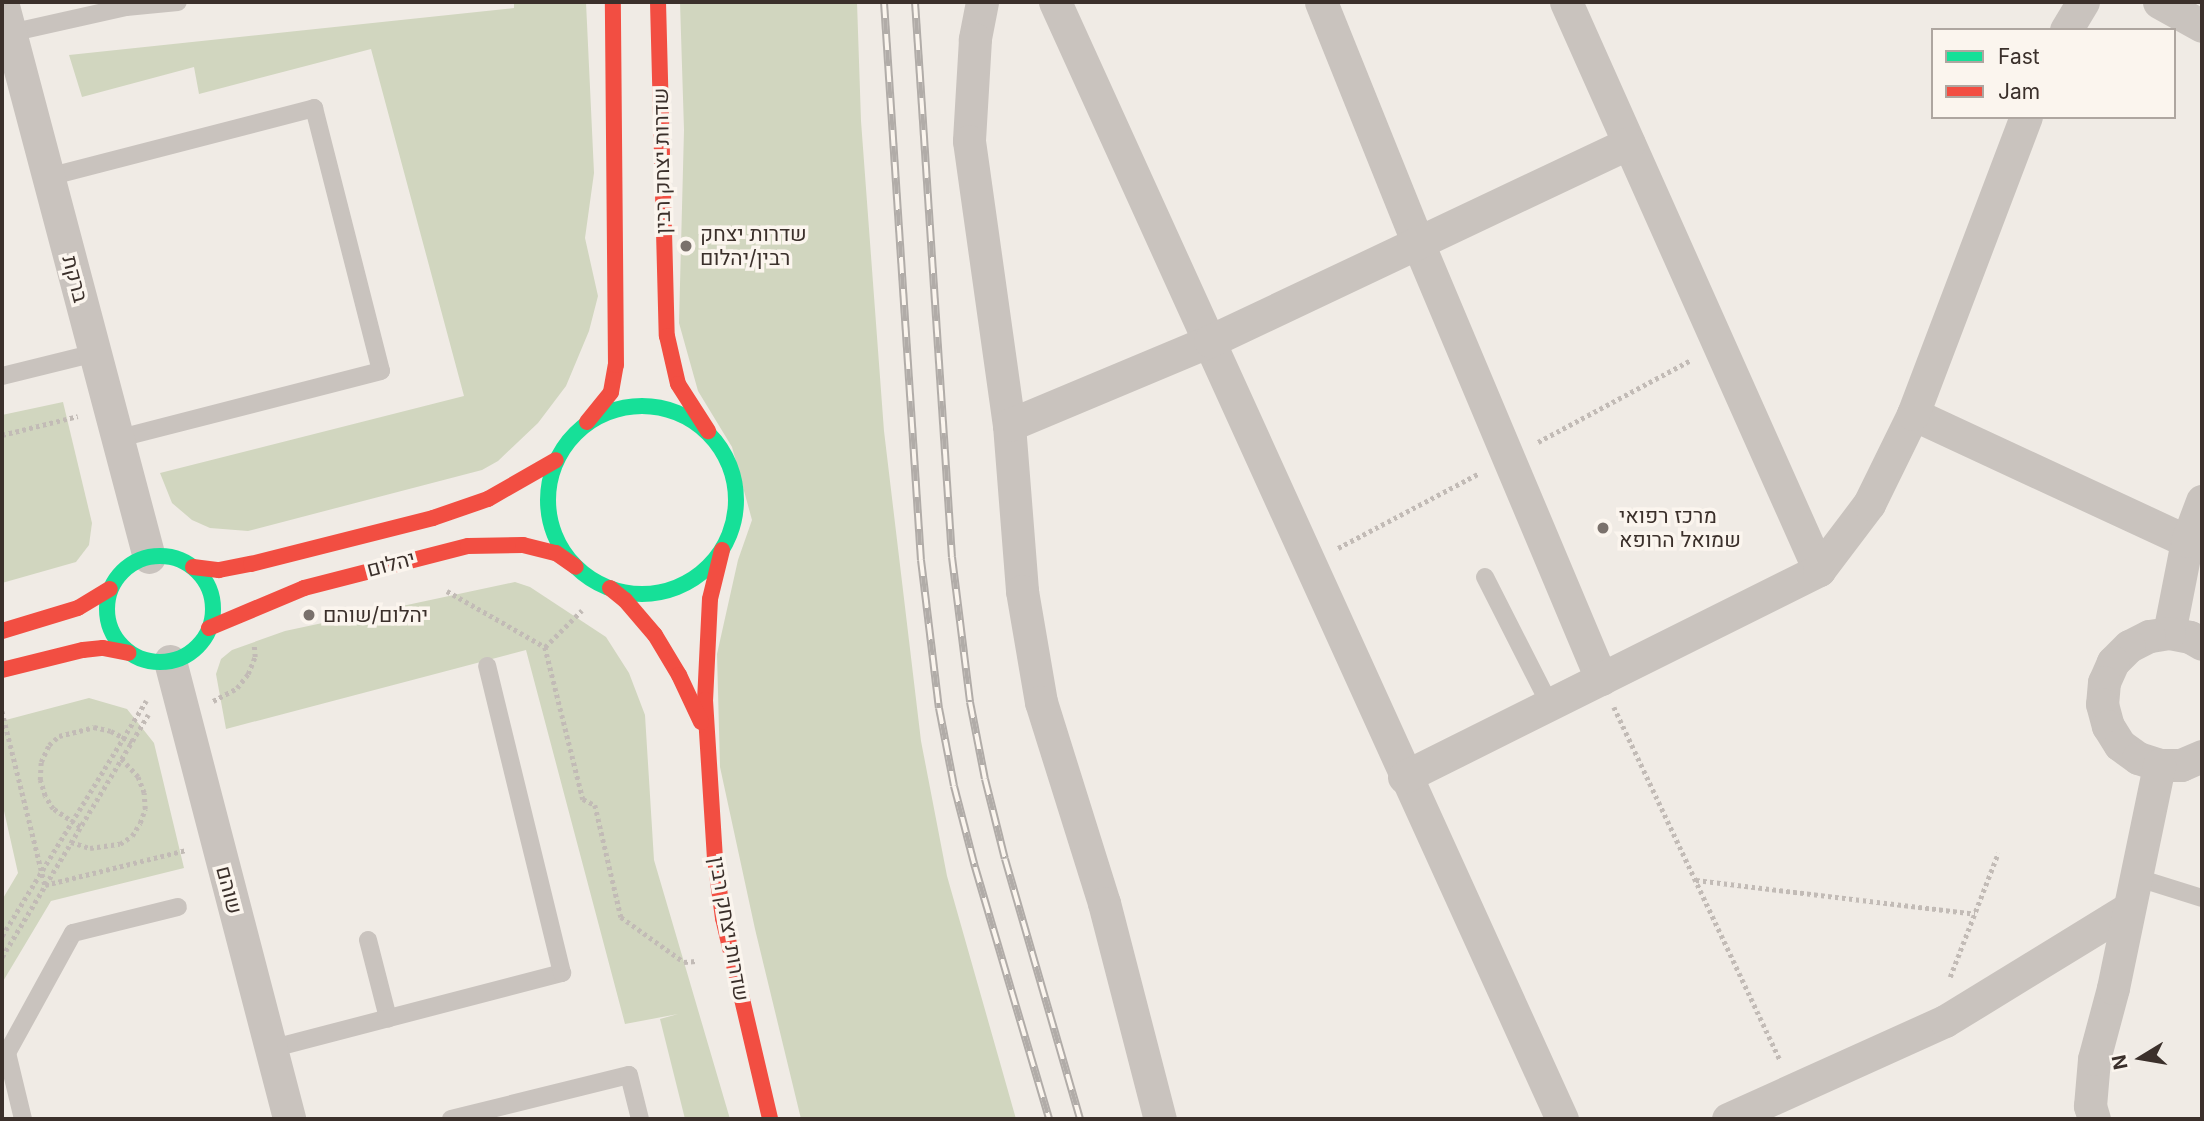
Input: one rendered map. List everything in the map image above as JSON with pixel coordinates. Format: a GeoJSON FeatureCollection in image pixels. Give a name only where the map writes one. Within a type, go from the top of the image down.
{"type":"FeatureCollection","features":[{"type":"Feature","properties":{"kind":"main road"},"geometry":{"type":"LineString","coordinates":[[587,422],[633,406],[655,407],[675,412],[711,436],[726,457],[735,483],[736,509],[729,536],[722,550],[694,579],[668,591],[639,594],[608,588],[576,567],[559,544],[550,517],[548,488],[556,460],[611,392],[616,365],[613,2]]}},
{"type":"Feature","properties":{"kind":"main road","name":"שדרות יצחק רבין"},"geometry":{"type":"LineString","coordinates":[[658,2],[667,336],[678,384],[711,436]]}},
{"type":"Feature","properties":{"kind":"main road","name":"יהלום"},"geometry":{"type":"LineString","coordinates":[[193,567],[219,570],[251,564],[433,517],[488,499],[556,460]]}},
{"type":"Feature","properties":{"kind":"main road","name":"יהלום"},"geometry":{"type":"LineString","coordinates":[[209,628],[251,608],[304,588],[468,546],[523,545],[556,553],[576,567]]}},
{"type":"Feature","properties":{"kind":"main road","name":"שדרות יצחק רבין"},"geometry":{"type":"LineString","coordinates":[[722,550],[710,599],[705,700],[715,859],[732,958],[770,1119]]}},
{"type":"Feature","properties":{"kind":"main road"},"geometry":{"type":"LineString","coordinates":[[2,670],[83,650],[103,648],[129,653],[171,668],[200,644],[209,628],[212,598],[205,581],[193,567],[177,558],[149,557],[127,566],[110,589],[106,605],[108,624],[116,640],[129,653]]}},
{"type":"Feature","properties":{"kind":"main road","name":"שדרות יצחק רבין"},"geometry":{"type":"LineString","coordinates":[[608,588],[625,600],[655,635],[679,675],[708,737]]}},
{"type":"Feature","properties":{"kind":"main road"},"geometry":{"type":"LineString","coordinates":[[2,631],[78,608],[110,589]]}},
{"type":"Feature","properties":{"kind":"street"},"geometry":{"type":"LineString","coordinates":[[982,2],[975,39],[969,141],[1009,425],[1022,591],[1041,702],[1104,903],[1160,1119]]}},
{"type":"Feature","properties":{"kind":"street"},"geometry":{"type":"LineString","coordinates":[[1055,2],[1210,341],[1404,777],[1562,1119]]}},
{"type":"Feature","properties":{"kind":"street"},"geometry":{"type":"LineString","coordinates":[[1321,2],[1418,243],[1601,679]]}},
{"type":"Feature","properties":{"kind":"street"},"geometry":{"type":"LineString","coordinates":[[1566,2],[1819,570]]}},
{"type":"Feature","properties":{"kind":"street"},"geometry":{"type":"LineString","coordinates":[[2067,28],[2083,2]]}},
{"type":"Feature","properties":{"kind":"street"},"geometry":{"type":"LineString","coordinates":[[2159,2],[2202,26]]}},
{"type":"Feature","properties":{"kind":"street","name":"ברקת"},"geometry":{"type":"LineString","coordinates":[[7,35],[48,177],[149,557]]}},
{"type":"Feature","properties":{"kind":"street"},"geometry":{"type":"LineString","coordinates":[[1404,777],[1819,570],[1869,504],[1913,414],[2025,119]]}},
{"type":"Feature","properties":{"kind":"street"},"geometry":{"type":"LineString","coordinates":[[1009,425],[1210,341],[1628,143]]}},
{"type":"Feature","properties":{"kind":"street"},"geometry":{"type":"LineString","coordinates":[[1913,414],[2187,541]]}},
{"type":"Feature","properties":{"kind":"street"},"geometry":{"type":"LineString","coordinates":[[2169,633],[2187,541],[2202,501]]}},
{"type":"Feature","properties":{"kind":"street"},"geometry":{"type":"LineString","coordinates":[[2202,644],[2190,637],[2169,633],[2149,636],[2129,646],[2113,662],[2105,682],[2102,704],[2108,726],[2120,745],[2138,758],[2159,765],[2180,765],[2202,756]]}},
{"type":"Feature","properties":{"kind":"street","name":"שוהם"},"geometry":{"type":"LineString","coordinates":[[171,668],[289,1119]]}},
{"type":"Feature","properties":{"kind":"street"},"geometry":{"type":"LineString","coordinates":[[2094,1119],[2090,1106],[2094,1059],[2113,988],[2159,765]]}},
{"type":"Feature","properties":{"kind":"street"},"geometry":{"type":"LineString","coordinates":[[1728,1119],[1931,1027],[2128,909]]}},
{"type":"Feature","properties":{"kind":"lane"},"geometry":{"type":"LineString","coordinates":[[7,35],[126,7],[178,2]]}},
{"type":"Feature","properties":{"kind":"lane"},"geometry":{"type":"LineString","coordinates":[[48,177],[314,108],[381,371],[113,423]]}},
{"type":"Feature","properties":{"kind":"lane"},"geometry":{"type":"LineString","coordinates":[[2,376],[95,353]]}},
{"type":"Feature","properties":{"kind":"lane"},"geometry":{"type":"LineString","coordinates":[[1485,577],[1550,705]]}},
{"type":"Feature","properties":{"kind":"lane"},"geometry":{"type":"LineString","coordinates":[[270,1049],[562,973],[487,666]]}},
{"type":"Feature","properties":{"kind":"lane"},"geometry":{"type":"LineString","coordinates":[[2135,877],[2202,898]]}},
{"type":"Feature","properties":{"kind":"lane"},"geometry":{"type":"LineString","coordinates":[[23,1119],[7,1053],[73,933],[178,907]]}},
{"type":"Feature","properties":{"kind":"lane"},"geometry":{"type":"LineString","coordinates":[[368,940],[388,1018]]}},
{"type":"Feature","properties":{"kind":"lane"},"geometry":{"type":"LineString","coordinates":[[451,1119],[629,1075],[640,1119]]}},
{"type":"Feature","properties":{"kind":"path"},"geometry":{"type":"LineString","coordinates":[[2,435],[113,423]]}},
{"type":"Feature","properties":{"kind":"path"},"geometry":{"type":"LineString","coordinates":[[443,588],[545,647],[583,799],[595,805],[621,916],[684,962],[732,958]]}},
{"type":"Feature","properties":{"kind":"path"},"geometry":{"type":"LineString","coordinates":[[545,647],[608,588]]}},
{"type":"Feature","properties":{"kind":"path"},"geometry":{"type":"LineString","coordinates":[[183,713],[237,688],[248,674],[255,657],[251,608]]}},
{"type":"Feature","properties":{"kind":"path"},"geometry":{"type":"LineString","coordinates":[[2,936],[124,738],[171,668]]}},
{"type":"Feature","properties":{"kind":"path"},"geometry":{"type":"LineString","coordinates":[[2,957],[132,742],[171,668]]}},
{"type":"Feature","properties":{"kind":"path"},"geometry":{"type":"LineString","coordinates":[[1601,679],[1794,1090]]}},
{"type":"Feature","properties":{"kind":"path"},"geometry":{"type":"LineString","coordinates":[[2,711],[45,885]]}},
{"type":"Feature","properties":{"kind":"path"},"geometry":{"type":"LineString","coordinates":[[80,828],[53,809],[42,788],[41,762],[49,745],[59,736],[93,727],[132,742]]}},
{"type":"Feature","properties":{"kind":"path"},"geometry":{"type":"LineString","coordinates":[[71,842],[90,848],[120,844],[132,835],[140,823],[145,808],[144,793],[138,777],[121,759]]}},
{"type":"Feature","properties":{"kind":"path"},"geometry":{"type":"LineString","coordinates":[[45,885],[216,842]]}},
{"type":"Feature","properties":{"kind":"path"},"geometry":{"type":"LineString","coordinates":[[1931,1027],[1998,853]]}},
{"type":"Feature","properties":{"kind":"path"},"geometry":{"type":"LineString","coordinates":[[1696,880],[1975,914]]}},
{"type":"Feature","properties":{"kind":"green space"},"geometry":{"type":"Polygon","coordinates":[[[514,2],[586,2],[594,173],[585,238],[598,296],[589,331],[566,386],[538,423],[498,461],[482,470],[248,531],[210,528],[192,520],[172,503],[160,473],[464,396],[371,49],[199,94],[194,67],[82,97],[69,55],[514,8],[514,2]]]}},
{"type":"Feature","properties":{"kind":"green space"},"geometry":{"type":"Polygon","coordinates":[[[680,2],[857,2],[861,121],[884,431],[921,741],[947,876],[1016,1119],[801,1119],[755,929],[720,767],[717,654],[738,560],[752,520],[732,447],[698,391],[679,323],[684,130],[680,2]]]}},
{"type":"Feature","properties":{"kind":"green space"},"geometry":{"type":"Polygon","coordinates":[[[63,402],[92,523],[89,545],[76,562],[2,583],[2,415],[63,402]]]}},
{"type":"Feature","properties":{"kind":"green space"},"geometry":{"type":"Polygon","coordinates":[[[515,582],[530,587],[606,637],[629,673],[645,715],[654,860],[730,1119],[685,1119],[660,1019],[678,1014],[625,1024],[526,650],[226,729],[216,674],[221,659],[232,650],[285,631],[515,582]]]}},
{"type":"Feature","properties":{"kind":"green space"},"geometry":{"type":"Polygon","coordinates":[[[89,698],[127,709],[154,743],[184,868],[51,901],[2,983],[2,900],[18,873],[2,802],[2,721],[89,698]]]}},
{"type":"Feature","properties":{"kind":"railway"},"geometry":{"type":"LineString","coordinates":[[884,2],[921,560],[939,708],[954,786],[975,867],[1049,1119]]}},
{"type":"Feature","properties":{"kind":"railway"},"geometry":{"type":"LineString","coordinates":[[915,2],[952,557],[970,702],[985,779],[1005,859],[1080,1119]]}},
{"type":"Feature","properties":{"kind":"traffic: fast"},"geometry":{"type":"LineString","coordinates":[[642,406],[678,413],[708,434],[729,464],[736,500],[729,536],[708,566],[678,587],[642,594],[606,587],[576,566],[555,536],[548,500],[555,464],[576,434],[606,413],[642,406]]}},
{"type":"Feature","properties":{"kind":"traffic: fast"},"geometry":{"type":"LineString","coordinates":[[160,556],[180,560],[198,571],[209,589],[213,609],[209,629],[198,647],[180,658],[160,662],[140,658],[122,647],[111,629],[107,609],[111,589],[122,571],[140,560],[160,556]]}},
{"type":"Feature","properties":{"kind":"traffic: jam"},"geometry":{"type":"LineString","coordinates":[[587,422],[611,392],[616,365],[613,2]]}},
{"type":"Feature","properties":{"kind":"traffic: jam"},"geometry":{"type":"LineString","coordinates":[[658,2],[667,336],[678,384],[708,431]]}},
{"type":"Feature","properties":{"kind":"traffic: jam"},"geometry":{"type":"LineString","coordinates":[[193,567],[219,570],[251,564],[433,518],[488,499],[556,460]]}},
{"type":"Feature","properties":{"kind":"traffic: jam"},"geometry":{"type":"LineString","coordinates":[[209,628],[304,588],[468,546],[523,545],[556,553],[576,567]]}},
{"type":"Feature","properties":{"kind":"traffic: jam"},"geometry":{"type":"LineString","coordinates":[[722,550],[710,599],[705,700],[715,859],[723,918],[770,1119]]}},
{"type":"Feature","properties":{"kind":"traffic: jam"},"geometry":{"type":"LineString","coordinates":[[610,588],[625,600],[655,635],[679,675],[701,722]]}},
{"type":"Feature","properties":{"kind":"traffic: jam"},"geometry":{"type":"LineString","coordinates":[[2,631],[78,608],[110,589]]}},
{"type":"Feature","properties":{"kind":"traffic: jam"},"geometry":{"type":"LineString","coordinates":[[2,670],[83,650],[103,648],[129,653]]}},
{"type":"Feature","properties":{"kind":"place","name":"שדרות יצחק רבין/יהלום"},"geometry":{"type":"Point","coordinates":[686,246]}},
{"type":"Feature","properties":{"kind":"place","name":"מרכז רפואי שמואל הרופא"},"geometry":{"type":"Point","coordinates":[1603,528]}},
{"type":"Feature","properties":{"kind":"place","name":"יהלום/שוהם"},"geometry":{"type":"Point","coordinates":[309,615]}}]}
